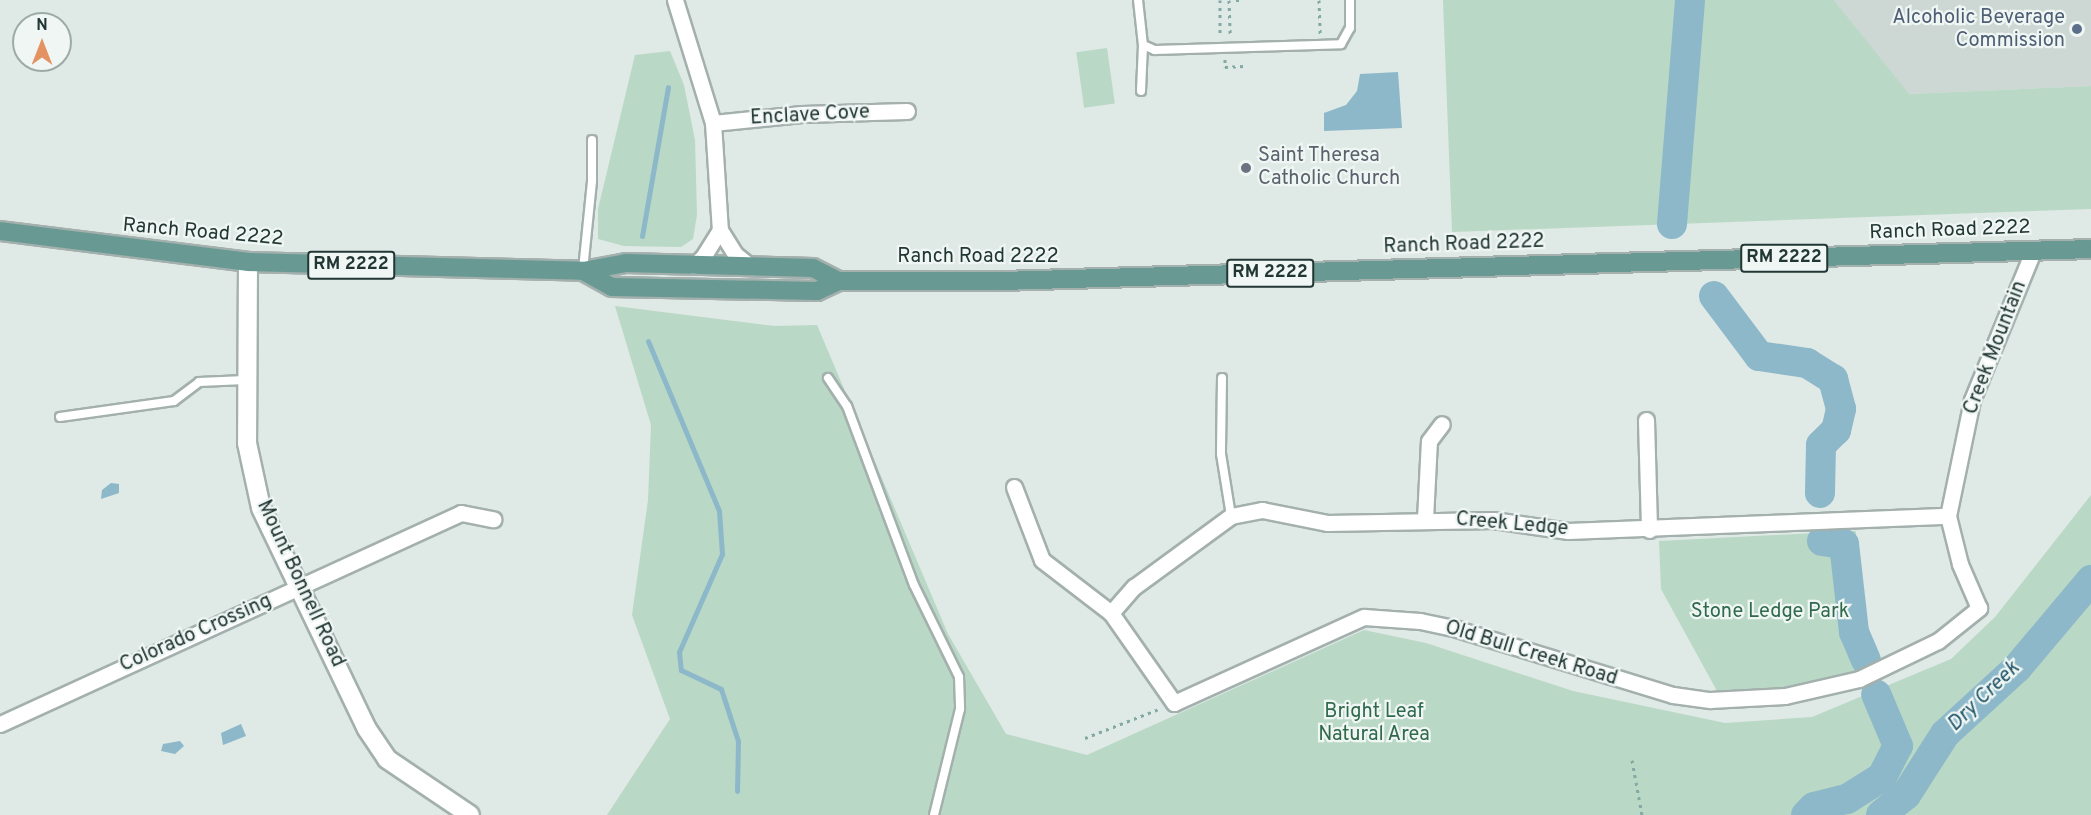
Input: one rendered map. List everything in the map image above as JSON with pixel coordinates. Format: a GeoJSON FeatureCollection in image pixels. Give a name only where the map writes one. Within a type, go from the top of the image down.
{"type":"FeatureCollection","features":[{"type":"Feature","properties":{"kind":"main road","name":"Ranch Road 2222"},"geometry":{"type":"LineString","coordinates":[[0,231],[248,262],[583,271],[626,263],[813,268],[838,281]]}},
{"type":"Feature","properties":{"kind":"main road","name":"Ranch Road 2222"},"geometry":{"type":"LineString","coordinates":[[583,271],[612,287],[817,291],[838,281],[1001,281],[2091,249]]}},
{"type":"Feature","properties":{"kind":"street"},"geometry":{"type":"LineString","coordinates":[[675,0],[713,123],[720,230],[735,254],[751,267]]}},
{"type":"Feature","properties":{"kind":"street","name":"Enclave Cove"},"geometry":{"type":"LineString","coordinates":[[713,123],[802,114],[907,111]]}},
{"type":"Feature","properties":{"kind":"street"},"geometry":{"type":"LineString","coordinates":[[693,266],[703,257],[720,230]]}},
{"type":"Feature","properties":{"kind":"street","name":"Creek Mountain"},"geometry":{"type":"LineString","coordinates":[[1948,516],[1972,400],[2033,251]]}},
{"type":"Feature","properties":{"kind":"street","name":"Mount Bonnell Road"},"geometry":{"type":"LineString","coordinates":[[248,262],[245,380],[252,476],[261,508],[301,586],[367,729],[387,759],[470,815]]}},
{"type":"Feature","properties":{"kind":"street"},"geometry":{"type":"LineString","coordinates":[[1646,420],[1649,530]]}},
{"type":"Feature","properties":{"kind":"street"},"geometry":{"type":"LineString","coordinates":[[1425,519],[1429,441],[1442,424]]}},
{"type":"Feature","properties":{"kind":"street"},"geometry":{"type":"LineString","coordinates":[[1014,487],[1042,560],[1111,613],[1174,703]]}},
{"type":"Feature","properties":{"kind":"street","name":"Creek Ledge"},"geometry":{"type":"LineString","coordinates":[[1111,613],[1134,587],[1231,516],[1262,510],[1327,523],[1425,519],[1493,520],[1568,531],[1649,530],[1948,516]]}},
{"type":"Feature","properties":{"kind":"street","name":"Colorado Crossing"},"geometry":{"type":"LineString","coordinates":[[0,724],[461,513],[493,519]]}},
{"type":"Feature","properties":{"kind":"street","name":"Old Bull Creek Road"},"geometry":{"type":"LineString","coordinates":[[1174,703],[1364,617],[1420,621],[1457,629],[1673,695],[1710,700],[1785,696],[1859,679],[1938,641],[1979,608],[1960,564],[1948,516]]}},
{"type":"Feature","properties":{"kind":"lane"},"geometry":{"type":"LineString","coordinates":[[1138,0],[1143,45],[1141,91]]}},
{"type":"Feature","properties":{"kind":"lane"},"geometry":{"type":"LineString","coordinates":[[1143,45],[1155,50],[1341,44],[1347,37],[1350,0]]}},
{"type":"Feature","properties":{"kind":"lane"},"geometry":{"type":"LineString","coordinates":[[583,271],[592,181],[592,140]]}},
{"type":"Feature","properties":{"kind":"lane"},"geometry":{"type":"LineString","coordinates":[[828,378],[847,406],[914,585],[959,677],[960,709],[934,815]]}},
{"type":"Feature","properties":{"kind":"lane"},"geometry":{"type":"LineString","coordinates":[[1222,378],[1221,454],[1231,516]]}},
{"type":"Feature","properties":{"kind":"lane"},"geometry":{"type":"LineString","coordinates":[[60,417],[174,401],[199,382],[245,380]]}},
{"type":"Feature","properties":{"kind":"path"},"geometry":{"type":"LineString","coordinates":[[1220,0],[1225,67],[1244,66]]}},
{"type":"Feature","properties":{"kind":"path"},"geometry":{"type":"LineString","coordinates":[[1225,48],[1230,16],[1229,0]]}},
{"type":"Feature","properties":{"kind":"path"},"geometry":{"type":"LineString","coordinates":[[1236,0],[1243,0]]}},
{"type":"Feature","properties":{"kind":"path"},"geometry":{"type":"LineString","coordinates":[[1319,0],[1320,45]]}},
{"type":"Feature","properties":{"kind":"path"},"geometry":{"type":"LineString","coordinates":[[1220,16],[1230,16]]}},
{"type":"Feature","properties":{"kind":"path"},"geometry":{"type":"LineString","coordinates":[[1085,738],[1174,703]]}},
{"type":"Feature","properties":{"kind":"path"},"geometry":{"type":"LineString","coordinates":[[1632,760],[1642,815]]}},
{"type":"Feature","properties":{"kind":"shaded area"},"geometry":{"type":"Polygon","coordinates":[[[1834,0],[2091,0],[2091,86],[1908,94],[1834,0]]]}},
{"type":"Feature","properties":{"kind":"green space"},"geometry":{"type":"Polygon","coordinates":[[[1443,0],[1834,0],[1909,94],[2091,86],[2091,209],[1452,232],[1443,0]]]}},
{"type":"Feature","properties":{"kind":"green space"},"geometry":{"type":"Polygon","coordinates":[[[1107,48],[1115,103],[1084,108],[1076,52],[1107,48]]]}},
{"type":"Feature","properties":{"kind":"green space"},"geometry":{"type":"Polygon","coordinates":[[[670,51],[684,85],[695,140],[697,215],[693,239],[681,247],[624,246],[598,239],[598,209],[635,55],[670,51]]]}},
{"type":"Feature","properties":{"kind":"green space","name":"Bright Leaf Natural Area"},"geometry":{"type":"Polygon","coordinates":[[[615,306],[775,326],[817,325],[948,634],[1006,734],[1087,755],[1364,630],[1426,643],[1573,691],[1725,723],[1812,717],[1951,659],[1995,617],[2091,495],[2091,815],[607,815],[670,719],[632,615],[648,500],[651,425],[615,306]]]}},
{"type":"Feature","properties":{"kind":"green space","name":"Stone Ledge Park"},"geometry":{"type":"Polygon","coordinates":[[[1856,531],[1858,672],[1794,688],[1717,691],[1661,589],[1659,541],[1856,531]]]}},
{"type":"Feature","properties":{"kind":"water"},"geometry":{"type":"Polygon","coordinates":[[[1398,72],[1402,128],[1324,131],[1324,113],[1346,105],[1357,91],[1360,74],[1398,72]]]}},
{"type":"Feature","properties":{"kind":"water"},"geometry":{"type":"Polygon","coordinates":[[[111,483],[119,484],[119,493],[101,499],[102,490],[111,483]]]}},
{"type":"Feature","properties":{"kind":"water"},"geometry":{"type":"Polygon","coordinates":[[[241,724],[246,736],[223,745],[221,733],[241,724]]]}},
{"type":"Feature","properties":{"kind":"water"},"geometry":{"type":"Polygon","coordinates":[[[180,741],[184,746],[175,754],[161,751],[163,744],[180,741]]]}},
{"type":"Feature","properties":{"kind":"waterway"},"geometry":{"type":"LineString","coordinates":[[1672,224],[1690,0]]}},
{"type":"Feature","properties":{"kind":"waterway"},"geometry":{"type":"LineString","coordinates":[[642,236],[668,87]]}},
{"type":"Feature","properties":{"kind":"waterway"},"geometry":{"type":"LineString","coordinates":[[1714,296],[1759,356],[1807,363],[1833,379],[1841,409],[1836,430],[1821,445],[1820,493]]}},
{"type":"Feature","properties":{"kind":"waterway"},"geometry":{"type":"LineString","coordinates":[[648,341],[719,511],[722,554],[679,652],[681,670],[721,689],[738,741],[737,791]]}},
{"type":"Feature","properties":{"kind":"waterway"},"geometry":{"type":"LineString","coordinates":[[1822,541],[1844,544],[1854,632],[1866,660]]}},
{"type":"Feature","properties":{"kind":"waterway","name":"Dry Creek"},"geometry":{"type":"LineString","coordinates":[[1881,815],[1906,795],[1945,734],[2017,668],[2091,580]]}},
{"type":"Feature","properties":{"kind":"waterway"},"geometry":{"type":"LineString","coordinates":[[1806,815],[1814,807],[1847,799],[1882,777],[1898,746],[1876,694]]}},
{"type":"Feature","properties":{"kind":"place","name":"Alcoholic Beverage Commission"},"geometry":{"type":"Point","coordinates":[2077,29]}},
{"type":"Feature","properties":{"kind":"place","name":"Saint Theresa Catholic Church"},"geometry":{"type":"Point","coordinates":[1246,168]}}]}
